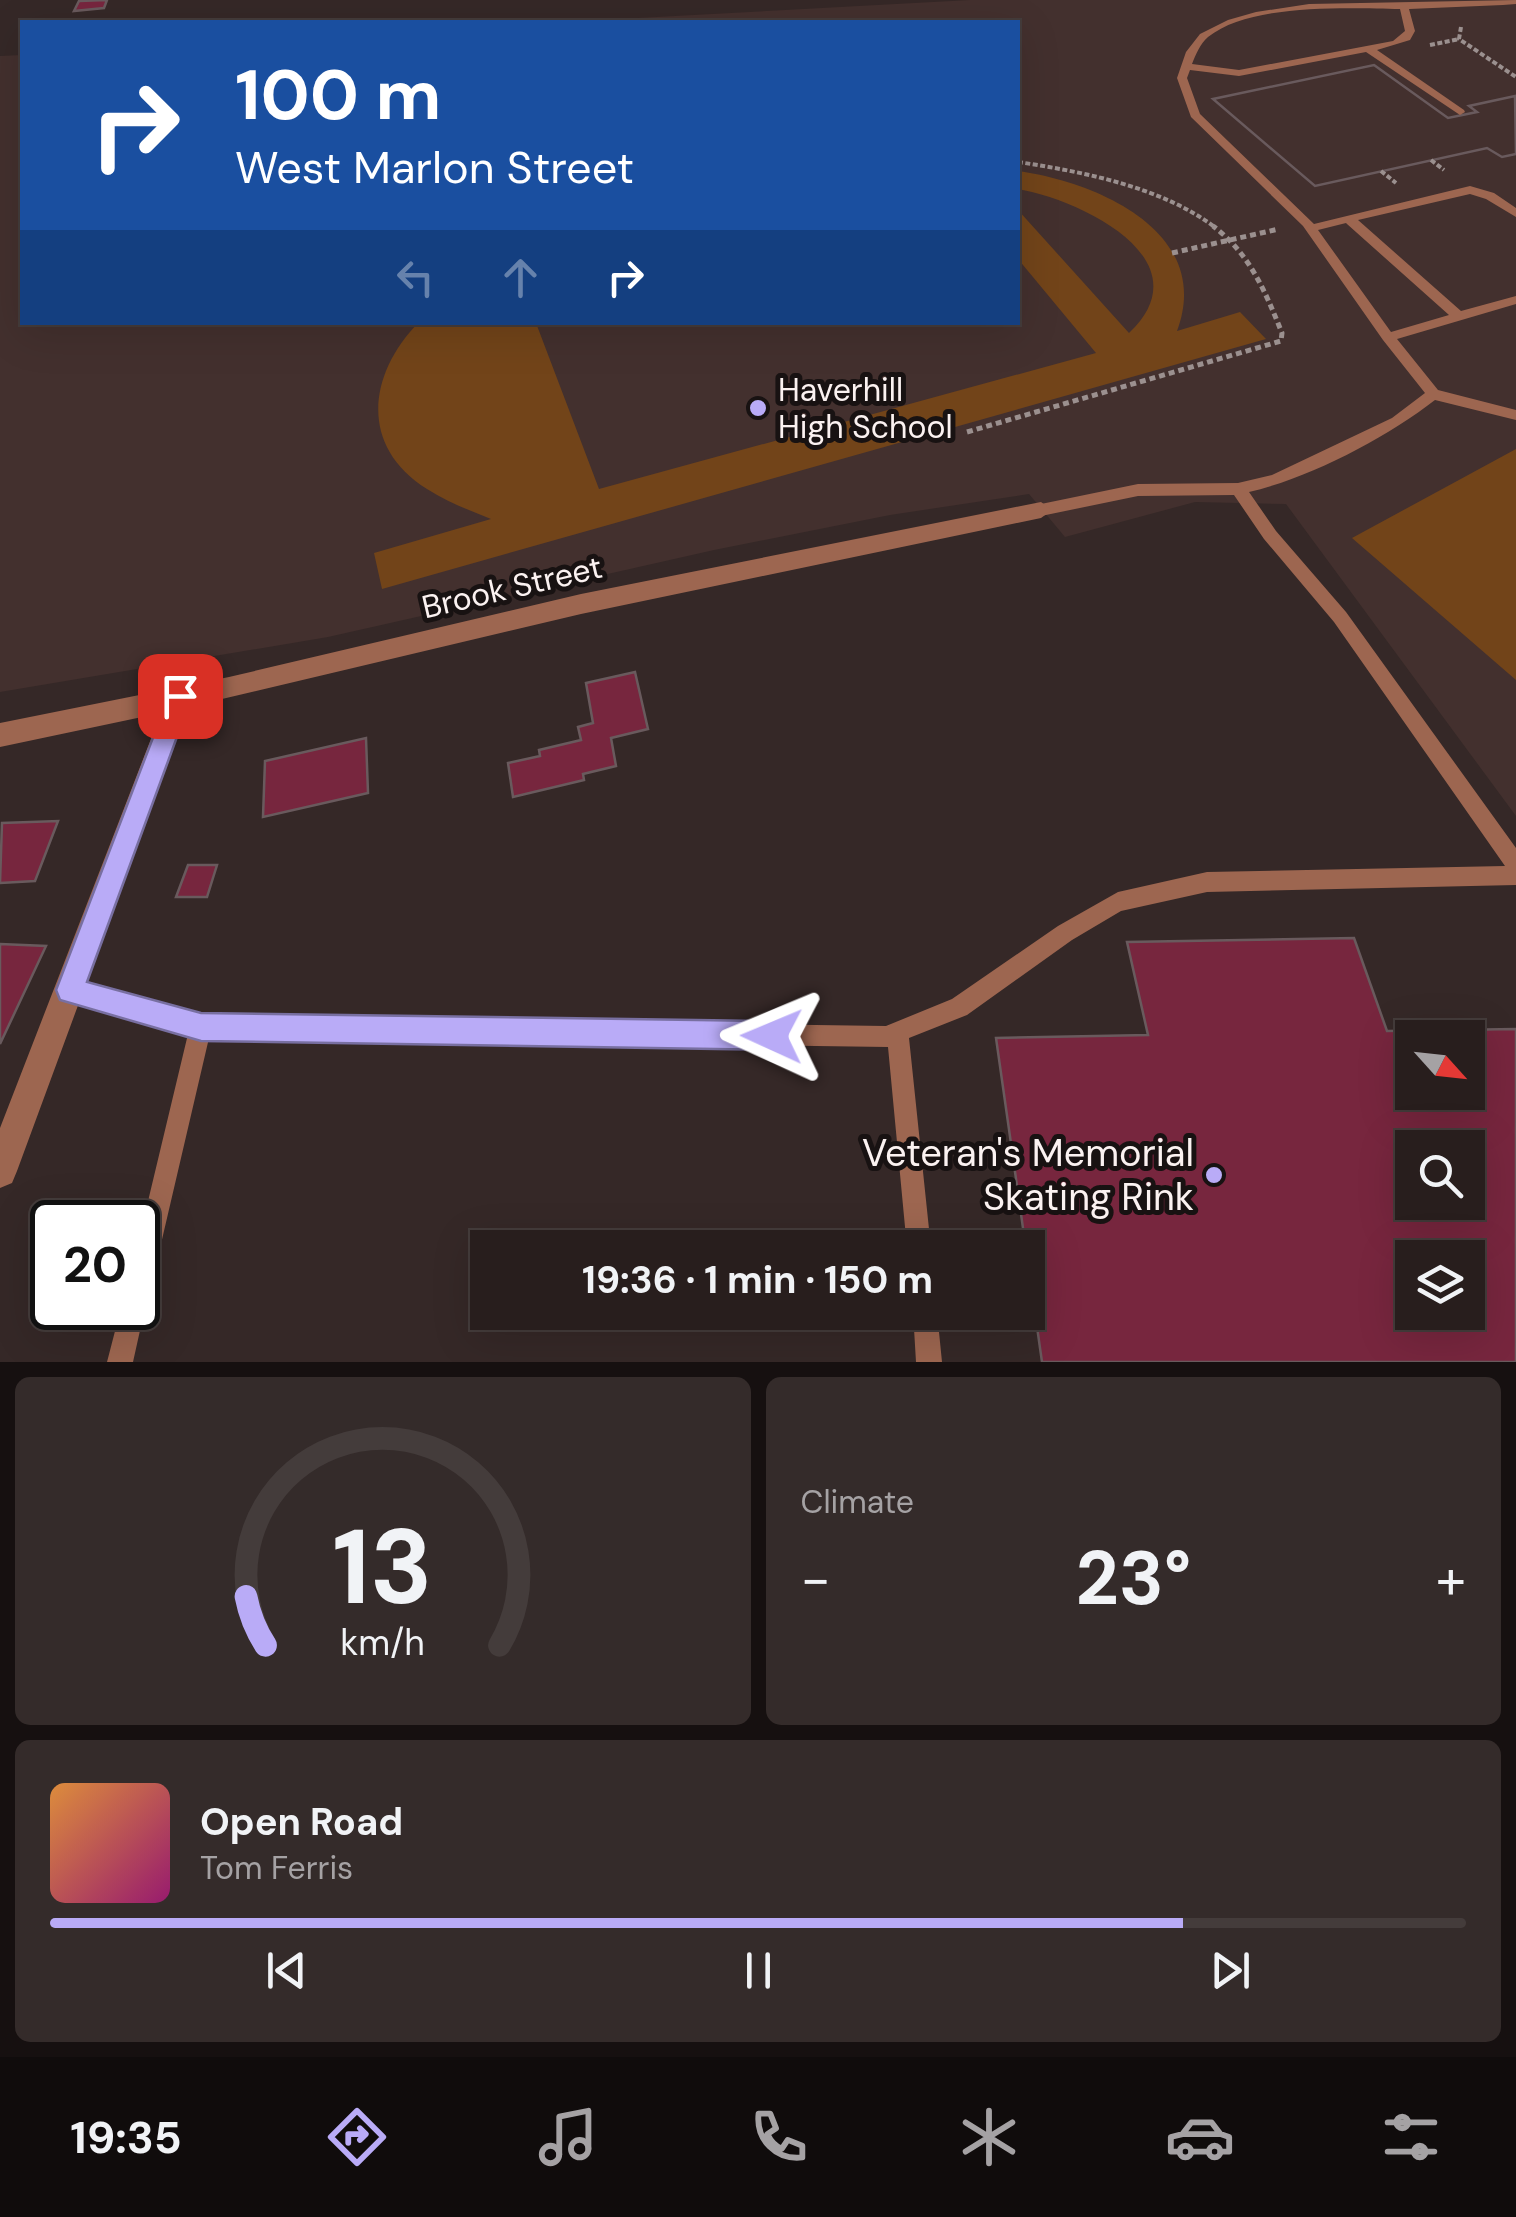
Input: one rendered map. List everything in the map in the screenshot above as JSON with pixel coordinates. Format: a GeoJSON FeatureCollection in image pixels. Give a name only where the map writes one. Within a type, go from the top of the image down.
{"type":"FeatureCollection","features":[{"type":"Feature","properties":{"kind":"street","name":"Brook Street"},"geometry":{"type":"LineString","coordinates":[[0,735],[229,688],[581,604],[1041,510]]}},
{"type":"Feature","properties":{"kind":"street"},"geometry":{"type":"LineString","coordinates":[[0,1171],[180,696]]}},
{"type":"Feature","properties":{"kind":"lane"},"geometry":{"type":"LineString","coordinates":[[1516,0],[1303,6],[1244,16],[1200,39],[1182,78],[1195,114],[1312,228],[1433,394],[1516,415]]}},
{"type":"Feature","properties":{"kind":"lane"},"geometry":{"type":"LineString","coordinates":[[1185,66],[1239,73],[1406,38],[1410,24],[1404,6]]}},
{"type":"Feature","properties":{"kind":"lane"},"geometry":{"type":"LineString","coordinates":[[1368,48],[1460,112]]}},
{"type":"Feature","properties":{"kind":"lane"},"geometry":{"type":"LineString","coordinates":[[1312,228],[1470,190],[1490,196],[1516,213]]}},
{"type":"Feature","properties":{"kind":"lane"},"geometry":{"type":"LineString","coordinates":[[1351,221],[1458,316]]}},
{"type":"Feature","properties":{"kind":"lane"},"geometry":{"type":"LineString","coordinates":[[1388,337],[1516,300]]}},
{"type":"Feature","properties":{"kind":"lane"},"geometry":{"type":"LineString","coordinates":[[1041,510],[1138,490],[1238,489],[1276,480],[1397,422],[1433,394]]}},
{"type":"Feature","properties":{"kind":"lane"},"geometry":{"type":"LineString","coordinates":[[1238,489],[1270,536],[1340,617],[1516,864]]}},
{"type":"Feature","properties":{"kind":"lane"},"geometry":{"type":"LineString","coordinates":[[70,990],[201,1027],[886,1037],[960,1007],[1065,933],[1118,902],[1207,882],[1516,875]]}},
{"type":"Feature","properties":{"kind":"lane"},"geometry":{"type":"LineString","coordinates":[[160,1200],[201,1027]]}},
{"type":"Feature","properties":{"kind":"lane"},"geometry":{"type":"LineString","coordinates":[[898,1034],[917,1230]]}},
{"type":"Feature","properties":{"kind":"lane"},"geometry":{"type":"LineString","coordinates":[[120,1362],[128,1330]]}},
{"type":"Feature","properties":{"kind":"lane"},"geometry":{"type":"LineString","coordinates":[[927,1330],[930,1362]]}},
{"type":"Feature","properties":{"kind":"path"},"geometry":{"type":"LineString","coordinates":[[1458,39],[1459,28],[1468,24]]}},
{"type":"Feature","properties":{"kind":"path"},"geometry":{"type":"LineString","coordinates":[[1422,46],[1458,39],[1516,77]]}},
{"type":"Feature","properties":{"kind":"path"},"geometry":{"type":"LineString","coordinates":[[1430,160],[1450,174]]}},
{"type":"Feature","properties":{"kind":"path"},"geometry":{"type":"LineString","coordinates":[[967,432],[1281,340],[1266,293],[1231,240],[1202,219],[1109,180],[1020,162]]}},
{"type":"Feature","properties":{"kind":"path"},"geometry":{"type":"LineString","coordinates":[[1381,172],[1399,185]]}},
{"type":"Feature","properties":{"kind":"path"},"geometry":{"type":"LineString","coordinates":[[1172,253],[1290,226]]}},
{"type":"Feature","properties":{"kind":"shaded area","name":"Haverhill High School"},"geometry":{"type":"Polygon","coordinates":[[[970,0],[1516,0],[1516,816],[1286,504],[1195,502],[1065,537],[1029,494],[890,515],[714,550],[328,637],[0,692],[0,56],[20,55],[20,325],[1020,325],[1020,20],[600,20],[970,0]]]}},
{"type":"Feature","properties":{"kind":"shaded area"},"geometry":{"type":"Polygon","coordinates":[[[1020,171],[1049,177],[1113,200],[1141,218],[1164,240],[1179,266],[1184,296],[1177,331],[1240,312],[1266,339],[382,589],[374,553],[491,519],[435,494],[405,472],[381,431],[381,387],[401,343],[416,325],[537,325],[599,489],[1096,353],[1020,261],[1020,212],[1129,333],[1149,306],[1153,281],[1144,258],[1125,237],[1100,219],[1020,189],[1020,171]]]}},
{"type":"Feature","properties":{"kind":"shaded area"},"geometry":{"type":"Polygon","coordinates":[[[1516,449],[1516,680],[1352,538],[1516,449]]]}},
{"type":"Feature","properties":{"kind":"building"},"geometry":{"type":"Polygon","coordinates":[[[107,0],[104,8],[74,11],[79,1],[107,0]]]}},
{"type":"Feature","properties":{"kind":"building"},"geometry":{"type":"Polygon","coordinates":[[[1374,65],[1448,118],[1477,112],[1469,106],[1515,96],[1516,154],[1502,157],[1487,148],[1315,186],[1213,99],[1374,65]]]}},
{"type":"Feature","properties":{"kind":"building"},"geometry":{"type":"Polygon","coordinates":[[[1374,65],[1448,118],[1477,112],[1469,106],[1515,96],[1516,154],[1502,157],[1487,148],[1315,186],[1213,99],[1374,65]]]}},
{"type":"Feature","properties":{"kind":"building"},"geometry":{"type":"Polygon","coordinates":[[[635,672],[648,729],[611,738],[616,766],[583,774],[584,780],[513,797],[508,763],[540,756],[539,750],[581,740],[578,727],[593,723],[586,683],[635,672]]]}},
{"type":"Feature","properties":{"kind":"building"},"geometry":{"type":"Polygon","coordinates":[[[366,738],[368,793],[263,817],[265,761],[366,738]]]}},
{"type":"Feature","properties":{"kind":"building"},"geometry":{"type":"Polygon","coordinates":[[[58,821],[35,881],[0,883],[2,823],[58,821]]]}},
{"type":"Feature","properties":{"kind":"building"},"geometry":{"type":"Polygon","coordinates":[[[188,865],[217,865],[207,897],[176,897],[188,865]]]}},
{"type":"Feature","properties":{"kind":"building","name":"Veteran's Memorial Skating Rink"},"geometry":{"type":"Polygon","coordinates":[[[1354,938],[1387,1031],[1395,1031],[1395,1110],[1485,1110],[1485,1029],[1516,1029],[1516,1362],[1042,1362],[1037,1330],[1045,1330],[1045,1230],[1023,1230],[996,1038],[1148,1035],[1127,942],[1354,938]]]}},
{"type":"Feature","properties":{"kind":"building"},"geometry":{"type":"Polygon","coordinates":[[[0,944],[46,946],[0,1044],[0,944]]]}},
{"type":"Feature","properties":{"kind":"place","name":"Haverhill High School"},"geometry":{"type":"Point","coordinates":[758,408]}},
{"type":"Feature","properties":{"kind":"place","name":"Veteran's Memorial Skating Rink"},"geometry":{"type":"Point","coordinates":[1214,1175]}},
{"type":"Feature","properties":{"kind":"route"},"geometry":{"type":"LineString","coordinates":[[180,696],[70,990],[201,1027],[772,1036]]}}]}
